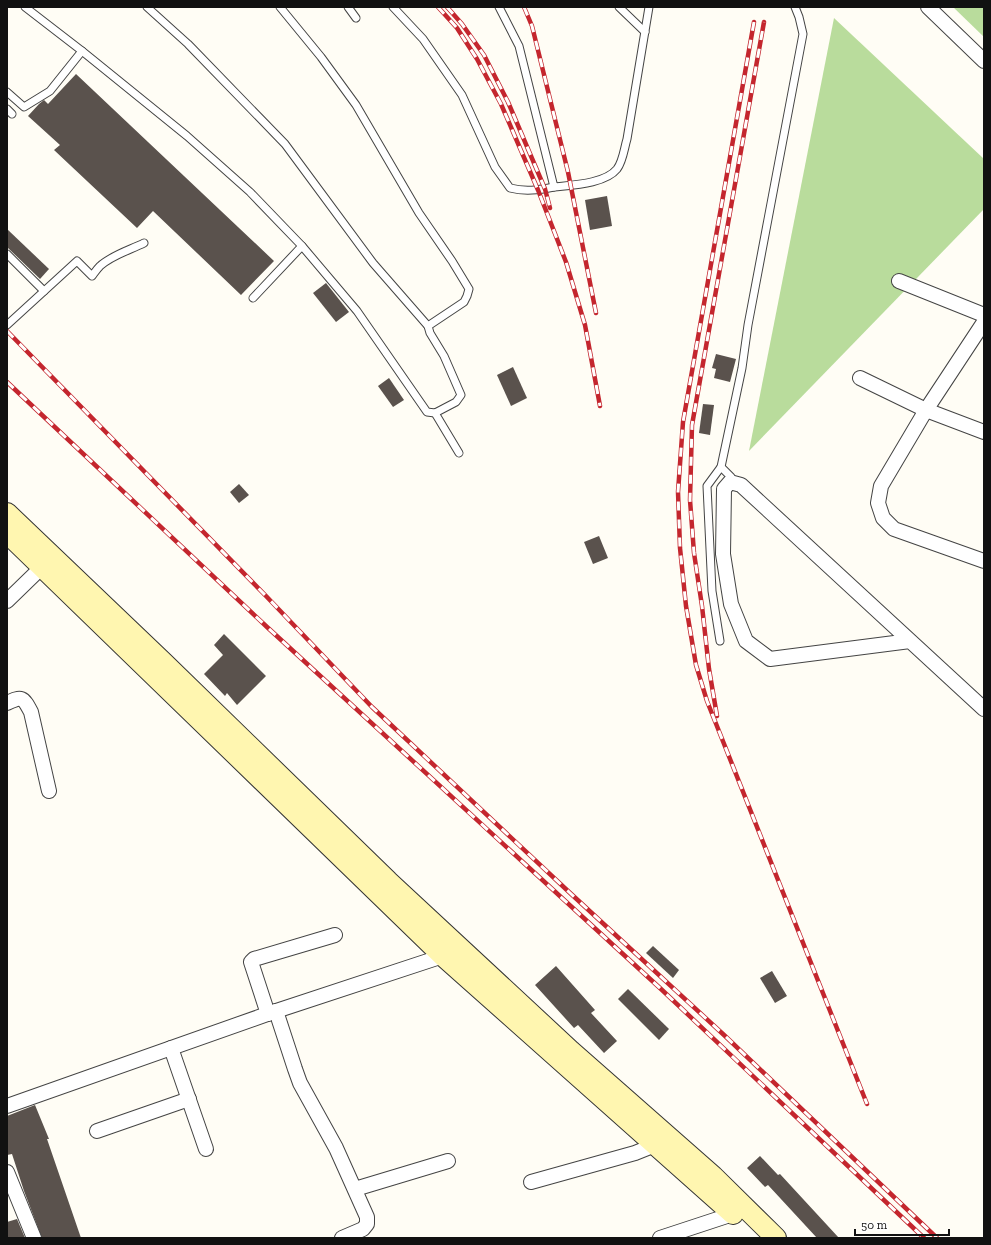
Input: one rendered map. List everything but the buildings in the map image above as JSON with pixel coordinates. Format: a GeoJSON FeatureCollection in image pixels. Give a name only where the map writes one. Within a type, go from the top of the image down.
{"type":"FeatureCollection","features":[{"type":"Feature","properties":{"kind":"street"},"geometry":{"type":"LineString","coordinates":[[928,7],[984,61]]}},
{"type":"Feature","properties":{"kind":"street"},"geometry":{"type":"LineString","coordinates":[[899,281],[984,315]]}},
{"type":"Feature","properties":{"kind":"street"},"geometry":{"type":"LineString","coordinates":[[984,322],[926,410],[881,486],[878,503],[883,518],[894,529],[984,561]]}},
{"type":"Feature","properties":{"kind":"street"},"geometry":{"type":"LineString","coordinates":[[860,378],[926,410],[984,432]]}},
{"type":"Feature","properties":{"kind":"street"},"geometry":{"type":"LineString","coordinates":[[910,640],[770,659],[746,641],[731,604],[723,554],[724,489],[730,482],[741,485],[910,640],[984,709]]}},
{"type":"Feature","properties":{"kind":"street"},"geometry":{"type":"LineString","coordinates":[[7,513],[388,881],[450,950]]}},
{"type":"Feature","properties":{"kind":"street"},"geometry":{"type":"LineString","coordinates":[[7,533],[450,950],[571,1051],[661,1140],[713,1176],[757,1238]]}},
{"type":"Feature","properties":{"kind":"street"},"geometry":{"type":"LineString","coordinates":[[7,601],[42,567]]}},
{"type":"Feature","properties":{"kind":"street"},"geometry":{"type":"LineString","coordinates":[[7,703],[18,698],[27,703],[31,712],[49,792]]}},
{"type":"Feature","properties":{"kind":"street"},"geometry":{"type":"LineString","coordinates":[[335,935],[254,959],[251,962],[300,1083],[336,1148],[365,1210],[367,1217],[366,1224],[363,1229],[342,1238]]}},
{"type":"Feature","properties":{"kind":"street"},"geometry":{"type":"LineString","coordinates":[[7,1106],[450,950]]}},
{"type":"Feature","properties":{"kind":"street"},"geometry":{"type":"LineString","coordinates":[[171,1048],[206,1150]]}},
{"type":"Feature","properties":{"kind":"street"},"geometry":{"type":"LineString","coordinates":[[97,1131],[189,1099]]}},
{"type":"Feature","properties":{"kind":"street"},"geometry":{"type":"LineString","coordinates":[[531,1182],[635,1153],[661,1140]]}},
{"type":"Feature","properties":{"kind":"street"},"geometry":{"type":"LineString","coordinates":[[355,1190],[448,1161]]}},
{"type":"Feature","properties":{"kind":"street"},"geometry":{"type":"LineString","coordinates":[[7,1172],[34,1238]]}},
{"type":"Feature","properties":{"kind":"street"},"geometry":{"type":"LineString","coordinates":[[660,1238],[739,1211]]}},
{"type":"Feature","properties":{"kind":"street"},"geometry":{"type":"LineString","coordinates":[[739,1211],[776,1238]]}},
{"type":"Feature","properties":{"kind":"lane"},"geometry":{"type":"LineString","coordinates":[[25,7],[187,136],[250,192],[302,246],[357,311],[427,412],[434,413],[456,402],[462,395],[444,356],[430,333],[428,326],[373,264],[285,144],[188,44],[147,7]]}},
{"type":"Feature","properties":{"kind":"lane"},"geometry":{"type":"LineString","coordinates":[[280,7],[356,105],[419,213],[469,289],[464,302],[428,326]]}},
{"type":"Feature","properties":{"kind":"lane"},"geometry":{"type":"LineString","coordinates":[[348,7],[356,18]]}},
{"type":"Feature","properties":{"kind":"lane"},"geometry":{"type":"LineString","coordinates":[[393,7],[423,39],[462,95],[495,167],[510,188],[521,191],[584,184],[608,177],[617,169],[627,139],[649,7]]}},
{"type":"Feature","properties":{"kind":"lane"},"geometry":{"type":"LineString","coordinates":[[499,7],[519,46],[554,187]]}},
{"type":"Feature","properties":{"kind":"lane"},"geometry":{"type":"LineString","coordinates":[[619,7],[645,32]]}},
{"type":"Feature","properties":{"kind":"lane"},"geometry":{"type":"LineString","coordinates":[[720,641],[712,591],[707,486],[721,468],[742,368],[748,325],[803,34],[795,7]]}},
{"type":"Feature","properties":{"kind":"lane"},"geometry":{"type":"LineString","coordinates":[[7,92],[24,108],[50,90],[82,51]]}},
{"type":"Feature","properties":{"kind":"lane"},"geometry":{"type":"LineString","coordinates":[[7,325],[77,261],[92,276],[100,266],[106,262],[144,243]]}},
{"type":"Feature","properties":{"kind":"lane"},"geometry":{"type":"LineString","coordinates":[[253,298],[302,246]]}},
{"type":"Feature","properties":{"kind":"lane"},"geometry":{"type":"LineString","coordinates":[[7,254],[44,291]]}},
{"type":"Feature","properties":{"kind":"lane"},"geometry":{"type":"LineString","coordinates":[[434,413],[459,452]]}},
{"type":"Feature","properties":{"kind":"lane"},"geometry":{"type":"LineString","coordinates":[[721,468],[731,477],[730,482]]}},
{"type":"Feature","properties":{"kind":"green space"},"geometry":{"type":"Polygon","coordinates":[[[953,7],[984,7],[984,37],[953,7]]]}},
{"type":"Feature","properties":{"kind":"green space"},"geometry":{"type":"Polygon","coordinates":[[[834,18],[984,159],[984,209],[749,451],[834,18]]]}},
{"type":"Feature","properties":{"kind":"railway"},"geometry":{"type":"LineString","coordinates":[[438,7],[457,28],[477,59],[501,104],[538,190],[566,262],[585,325],[600,406]]}},
{"type":"Feature","properties":{"kind":"railway"},"geometry":{"type":"LineString","coordinates":[[447,7],[462,24],[484,55],[508,102],[545,189],[550,208]]}},
{"type":"Feature","properties":{"kind":"railway"},"geometry":{"type":"LineString","coordinates":[[524,7],[532,26],[568,172],[596,313]]}},
{"type":"Feature","properties":{"kind":"railway"},"geometry":{"type":"LineString","coordinates":[[754,22],[683,422],[678,492],[680,548],[686,606],[696,665],[707,701],[867,1104]]}},
{"type":"Feature","properties":{"kind":"railway"},"geometry":{"type":"LineString","coordinates":[[717,716],[709,669],[694,553],[690,500],[692,425],[764,22]]}},
{"type":"Feature","properties":{"kind":"railway"},"geometry":{"type":"LineString","coordinates":[[7,331],[266,596],[372,707],[724,1035],[937,1238]]}},
{"type":"Feature","properties":{"kind":"railway"},"geometry":{"type":"LineString","coordinates":[[7,382],[267,627],[661,989],[924,1238]]}}]}
